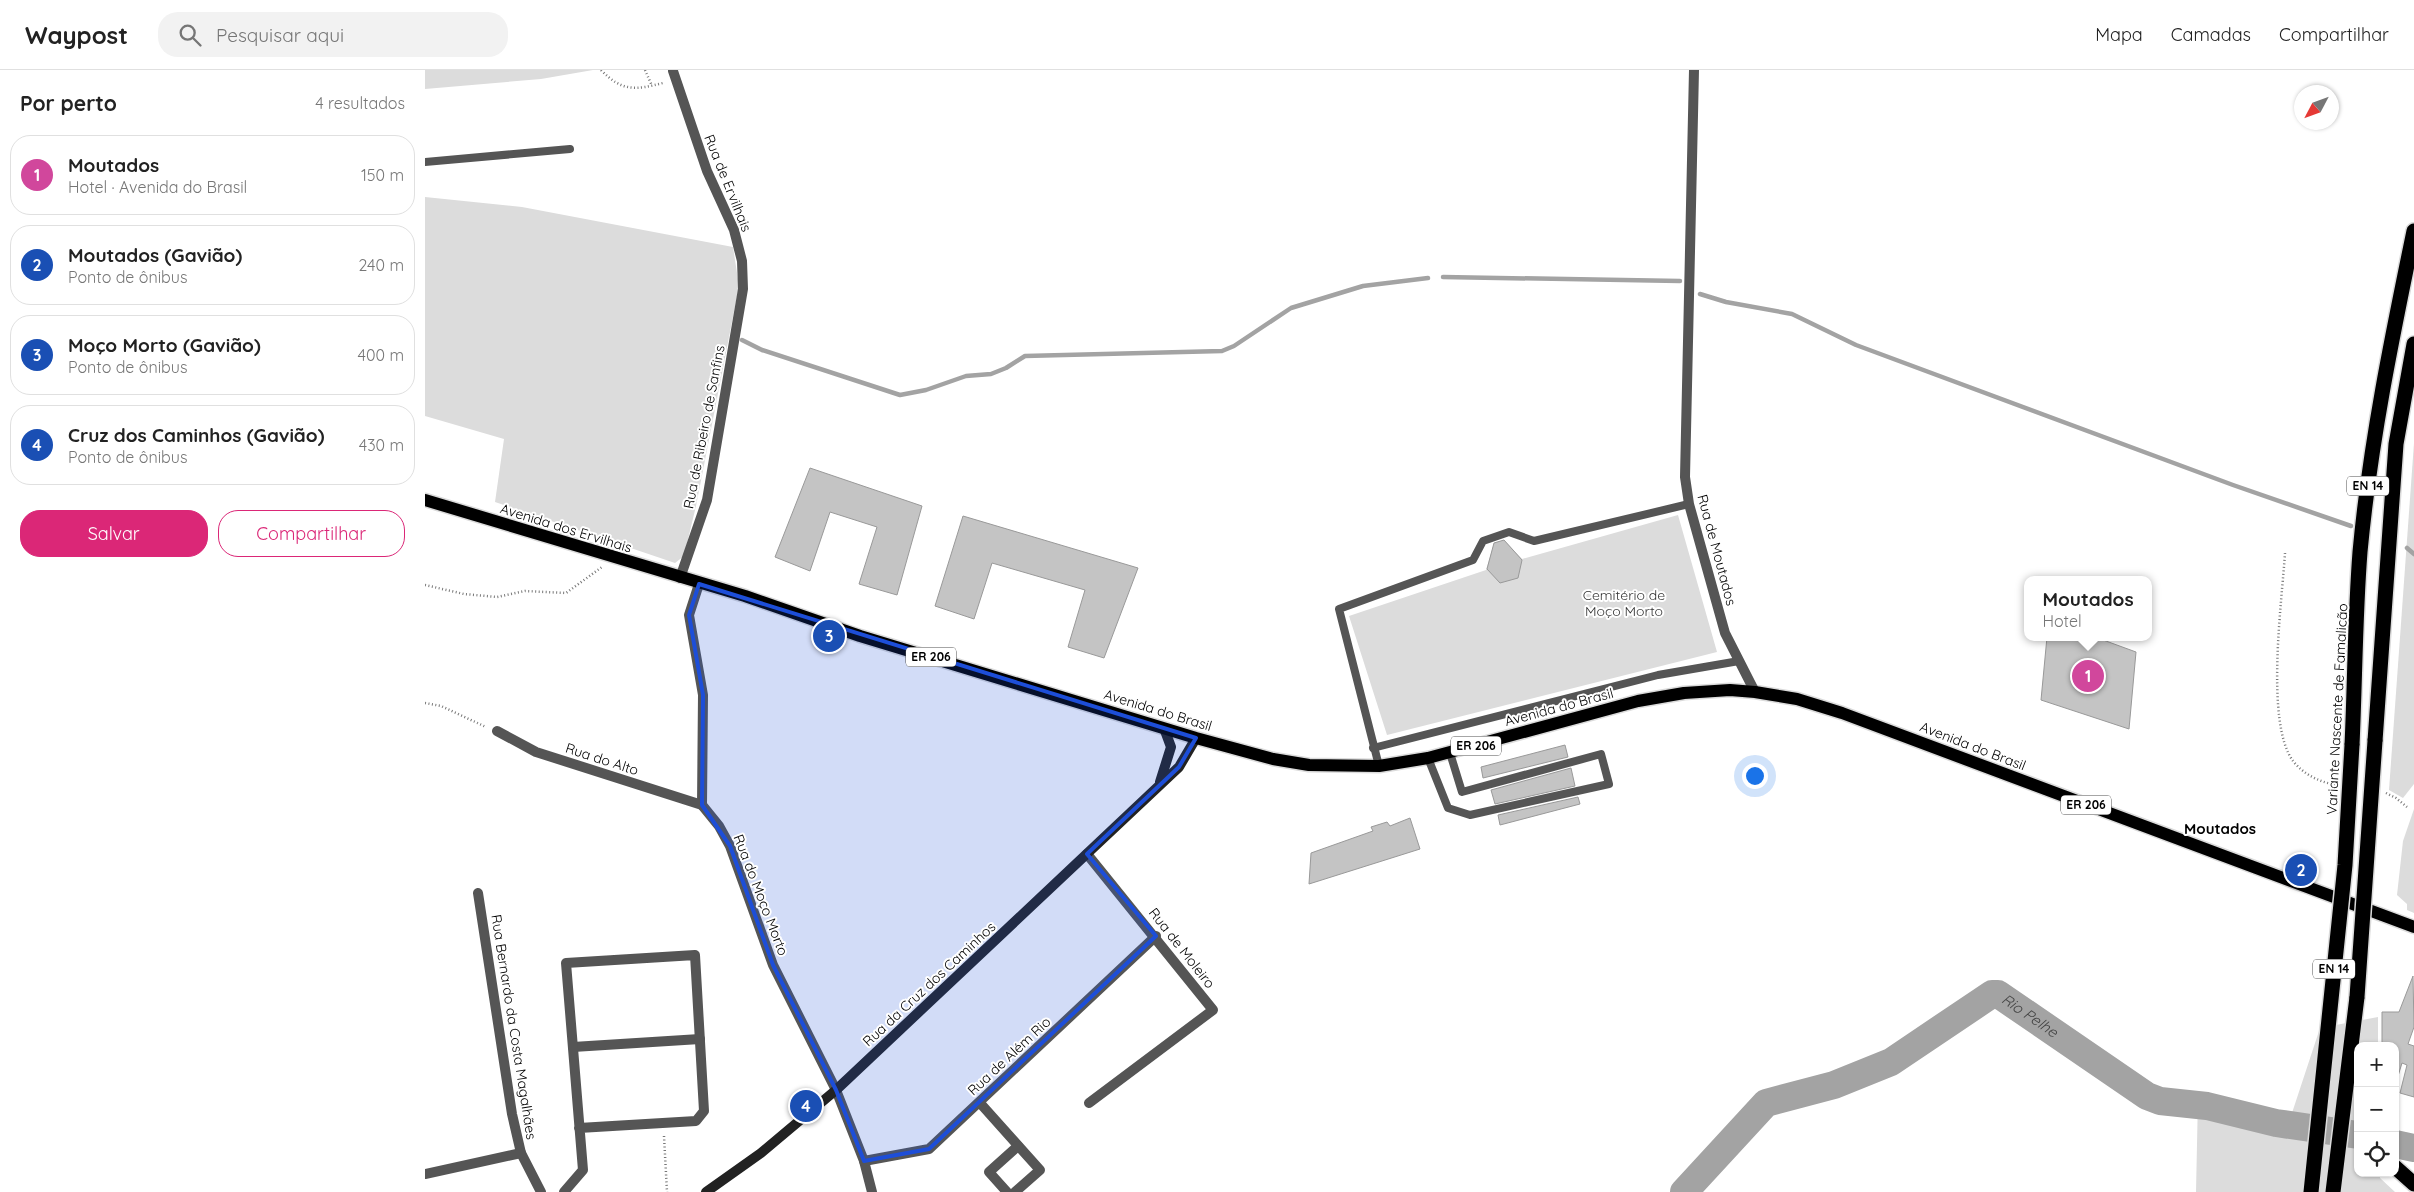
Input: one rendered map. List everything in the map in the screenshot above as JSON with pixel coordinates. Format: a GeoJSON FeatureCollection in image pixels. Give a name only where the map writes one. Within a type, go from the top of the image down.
{"type":"FeatureCollection","features":[{"type":"Feature","properties":{"kind":"highway","name":"Variante Nascente de Famalicão"},"geometry":{"type":"LineString","coordinates":[[2311,1192],[2345,865],[2360,553],[2371,462],[2390,344],[2414,231]]}},
{"type":"Feature","properties":{"kind":"highway","name":"EN 14"},"geometry":{"type":"LineString","coordinates":[[2333,1192],[2357,997],[2396,444],[2414,344]]}},
{"type":"Feature","properties":{"kind":"highway"},"geometry":{"type":"LineString","coordinates":[[2357,997],[2358,1042]]}},
{"type":"Feature","properties":{"kind":"highway"},"geometry":{"type":"LineString","coordinates":[[2399,1171],[2414,1184]]}},
{"type":"Feature","properties":{"kind":"main road","name":"Avenida dos Ervilhais"},"geometry":{"type":"LineString","coordinates":[[425,500],[699,584]]}},
{"type":"Feature","properties":{"kind":"main road","name":"Avenida do Brasil"},"geometry":{"type":"LineString","coordinates":[[699,584],[745,596],[860,636],[1196,738],[1273,758],[1309,765],[1379,766],[1428,758],[1638,701],[1684,693],[1730,690],[1797,699],[1842,713],[2414,928]]}},
{"type":"Feature","properties":{"kind":"street","name":"Rua de Moutados"},"geometry":{"type":"LineString","coordinates":[[1694,70],[1685,478],[1689,504],[1725,633],[1755,692]]}},
{"type":"Feature","properties":{"kind":"street","name":"Rua de Ervilhais"},"geometry":{"type":"LineString","coordinates":[[675,75],[707,172],[734,230],[742,261],[743,289],[735,337]]}},
{"type":"Feature","properties":{"kind":"street","name":"Rua de Ribeiro de Sanfins"},"geometry":{"type":"LineString","coordinates":[[680,578],[707,500],[735,337]]}},
{"type":"Feature","properties":{"kind":"street"},"geometry":{"type":"LineString","coordinates":[[699,584],[689,615],[703,695],[702,805]]}},
{"type":"Feature","properties":{"kind":"street","name":"Rua da Cruz dos Caminhos"},"geometry":{"type":"LineString","coordinates":[[1160,783],[1171,747],[1164,728]]}},
{"type":"Feature","properties":{"kind":"street","name":"Rua do Alto"},"geometry":{"type":"LineString","coordinates":[[497,731],[537,752],[702,805]]}},
{"type":"Feature","properties":{"kind":"street","name":"Rua da Cruz dos Caminhos"},"geometry":{"type":"LineString","coordinates":[[706,1192],[761,1152],[836,1090],[1179,767],[1196,738]]}},
{"type":"Feature","properties":{"kind":"street","name":"Rua do Moço Morto"},"geometry":{"type":"LineString","coordinates":[[702,805],[719,826],[730,846],[773,965],[836,1090],[864,1162],[872,1192]]}},
{"type":"Feature","properties":{"kind":"street","name":"Rua de Moleiro"},"geometry":{"type":"LineString","coordinates":[[1087,854],[1156,936],[1213,1010],[1089,1103]]}},
{"type":"Feature","properties":{"kind":"street","name":"Rua Bernardo da Costa Magalhães"},"geometry":{"type":"LineString","coordinates":[[478,893],[512,1114],[521,1153],[541,1192]]}},
{"type":"Feature","properties":{"kind":"street","name":"Rua de Além Rio"},"geometry":{"type":"LineString","coordinates":[[864,1162],[929,1149],[1156,936]]}},
{"type":"Feature","properties":{"kind":"street"},"geometry":{"type":"LineString","coordinates":[[564,1192],[583,1170],[579,1128],[566,963],[695,955],[704,1111],[696,1121],[663,1125],[579,1128]]}},
{"type":"Feature","properties":{"kind":"street"},"geometry":{"type":"LineString","coordinates":[[573,1047],[700,1039]]}},
{"type":"Feature","properties":{"kind":"street"},"geometry":{"type":"LineString","coordinates":[[980,1103],[1040,1170],[1015,1192]]}},
{"type":"Feature","properties":{"kind":"street"},"geometry":{"type":"LineString","coordinates":[[1007,1192],[989,1172],[1018,1146]]}},
{"type":"Feature","properties":{"kind":"street"},"geometry":{"type":"LineString","coordinates":[[425,1174],[521,1153]]}},
{"type":"Feature","properties":{"kind":"lane"},"geometry":{"type":"LineString","coordinates":[[425,162],[570,149]]}},
{"type":"Feature","properties":{"kind":"lane"},"geometry":{"type":"LineString","coordinates":[[1379,766],[1339,609],[1473,560],[1483,541],[1509,532],[1534,541],[1689,504]]}},
{"type":"Feature","properties":{"kind":"lane"},"geometry":{"type":"LineString","coordinates":[[1373,748],[1658,675],[1739,661]]}},
{"type":"Feature","properties":{"kind":"lane"},"geometry":{"type":"LineString","coordinates":[[1428,758],[1448,808],[1470,815],[1609,784],[1601,754],[1462,792],[1450,753]]}},
{"type":"Feature","properties":{"kind":"path"},"geometry":{"type":"LineString","coordinates":[[601,70],[611,80],[625,87],[652,86],[675,75]]}},
{"type":"Feature","properties":{"kind":"path"},"geometry":{"type":"LineString","coordinates":[[645,70],[652,86]]}},
{"type":"Feature","properties":{"kind":"path"},"geometry":{"type":"LineString","coordinates":[[2285,553],[2276,688],[2283,739],[2293,761],[2312,778],[2324,783],[2343,786]]}},
{"type":"Feature","properties":{"kind":"path"},"geometry":{"type":"LineString","coordinates":[[425,585],[464,594],[497,597],[525,591],[566,593],[616,558]]}},
{"type":"Feature","properties":{"kind":"path"},"geometry":{"type":"LineString","coordinates":[[425,702],[441,706],[497,731]]}},
{"type":"Feature","properties":{"kind":"path"},"geometry":{"type":"LineString","coordinates":[[2379,792],[2396,798],[2407,807]]}},
{"type":"Feature","properties":{"kind":"path"},"geometry":{"type":"LineString","coordinates":[[663,1125],[667,1192]]}},
{"type":"Feature","properties":{"kind":"highlighted area"},"geometry":{"type":"Polygon","coordinates":[[[699,584],[1196,738],[1179,767],[1087,854],[1156,936],[929,1149],[864,1161],[836,1090],[773,965],[730,846],[702,805],[703,695],[689,615],[699,584]]]}},
{"type":"Feature","properties":{"kind":"green space"},"geometry":{"type":"Polygon","coordinates":[[[425,70],[593,70],[541,79],[425,89],[425,70]]]}},
{"type":"Feature","properties":{"kind":"green space"},"geometry":{"type":"Polygon","coordinates":[[[425,197],[522,207],[733,247],[739,286],[696,506],[684,556],[675,563],[495,502],[504,439],[425,416],[425,197]]]}},
{"type":"Feature","properties":{"kind":"green space"},"geometry":{"type":"Polygon","coordinates":[[[2414,443],[2414,784],[2403,798],[2389,790],[2414,443]]]}},
{"type":"Feature","properties":{"kind":"green space","name":"Cemitério de Moço Morto"},"geometry":{"type":"Polygon","coordinates":[[[1678,515],[1717,652],[1387,735],[1349,616],[1486,570],[1494,543],[1504,540],[1522,559],[1678,515]]]}},
{"type":"Feature","properties":{"kind":"green space"},"geometry":{"type":"Polygon","coordinates":[[[2414,809],[2414,913],[2407,910],[2407,904],[2397,895],[2403,841],[2414,809]]]}},
{"type":"Feature","properties":{"kind":"green space"},"geometry":{"type":"Polygon","coordinates":[[[2378,1017],[2378,1042],[2354,1042],[2354,1177],[2380,1177],[2395,1192],[2196,1192],[2198,1097],[2291,1116],[2320,1028],[2378,1017]]]}},
{"type":"Feature","properties":{"kind":"green space"},"geometry":{"type":"Polygon","coordinates":[[[2414,1135],[2414,1157],[2399,1149],[2399,1137],[2414,1135]]]}},
{"type":"Feature","properties":{"kind":"building"},"geometry":{"type":"Polygon","coordinates":[[[810,468],[922,506],[897,595],[859,584],[877,527],[830,512],[810,571],[775,557],[810,468]]]}},
{"type":"Feature","properties":{"kind":"building"},"geometry":{"type":"Polygon","coordinates":[[[963,516],[1138,568],[1104,658],[1068,647],[1085,590],[992,563],[974,619],[935,606],[963,516]]]}},
{"type":"Feature","properties":{"kind":"building"},"geometry":{"type":"Polygon","coordinates":[[[1504,540],[1522,560],[1518,578],[1500,583],[1487,569],[1494,543],[1504,540]]]}},
{"type":"Feature","properties":{"kind":"building"},"geometry":{"type":"Polygon","coordinates":[[[2047,641],[2106,641],[2136,652],[2129,729],[2041,700],[2047,641]]]}},
{"type":"Feature","properties":{"kind":"building"},"geometry":{"type":"Polygon","coordinates":[[[1565,745],[1568,757],[1483,778],[1481,767],[1565,745]]]}},
{"type":"Feature","properties":{"kind":"building"},"geometry":{"type":"Polygon","coordinates":[[[1571,768],[1575,786],[1495,804],[1491,790],[1571,768]]]}},
{"type":"Feature","properties":{"kind":"building"},"geometry":{"type":"Polygon","coordinates":[[[1578,797],[1580,804],[1500,825],[1498,815],[1578,797]]]}},
{"type":"Feature","properties":{"kind":"building"},"geometry":{"type":"Polygon","coordinates":[[[1410,818],[1420,849],[1309,884],[1311,853],[1373,831],[1371,827],[1387,822],[1390,826],[1410,818]]]}},
{"type":"Feature","properties":{"kind":"building"},"geometry":{"type":"Polygon","coordinates":[[[2413,976],[2414,1027],[2408,1044],[2414,1046],[2414,1097],[2400,1093],[2407,1065],[2402,1063],[2399,1073],[2399,1042],[2382,1042],[2382,1012],[2399,1012],[2413,976]]]}},
{"type":"Feature","properties":{"kind":"waterway"},"geometry":{"type":"LineString","coordinates":[[1443,277],[1680,281]]}},
{"type":"Feature","properties":{"kind":"waterway"},"geometry":{"type":"LineString","coordinates":[[742,340],[762,350],[900,395],[926,390],[966,376],[991,374],[1006,368],[1025,356],[1222,351],[1234,346],[1291,308],[1363,286],[1428,278]]}},
{"type":"Feature","properties":{"kind":"waterway"},"geometry":{"type":"LineString","coordinates":[[1700,294],[1726,302],[1792,314],[1856,345],[2233,485],[2351,526]]}},
{"type":"Feature","properties":{"kind":"waterway"},"geometry":{"type":"LineString","coordinates":[[2407,548],[2414,554]]}},
{"type":"Feature","properties":{"kind":"waterway","name":"Rio Pelhe"},"geometry":{"type":"LineString","coordinates":[[1684,1192],[1766,1103],[1834,1085],[1891,1062],[1992,994],[1998,994],[2147,1096],[2160,1101],[2207,1106],[2276,1123],[2354,1134]]}},
{"type":"Feature","properties":{"kind":"waterway","name":"Rio Pelhe"},"geometry":{"type":"LineString","coordinates":[[2399,1145],[2414,1148]]}},
{"type":"Feature","properties":{"kind":"place","name":"Moço Morto (Gavião)"},"geometry":{"type":"Point","coordinates":[829,636]}},
{"type":"Feature","properties":{"kind":"place","name":"Moutados"},"geometry":{"type":"Point","coordinates":[2088,676]}},
{"type":"Feature","properties":{"kind":"place","name":"Moutados (Gavião)"},"geometry":{"type":"Point","coordinates":[2301,870]}},
{"type":"Feature","properties":{"kind":"place","name":"Cruz dos Caminhos (Gavião)"},"geometry":{"type":"Point","coordinates":[806,1106]}},
{"type":"Feature","properties":{"kind":"district","name":"Moutados"},"geometry":{"type":"Point","coordinates":[2220,829]}}]}
